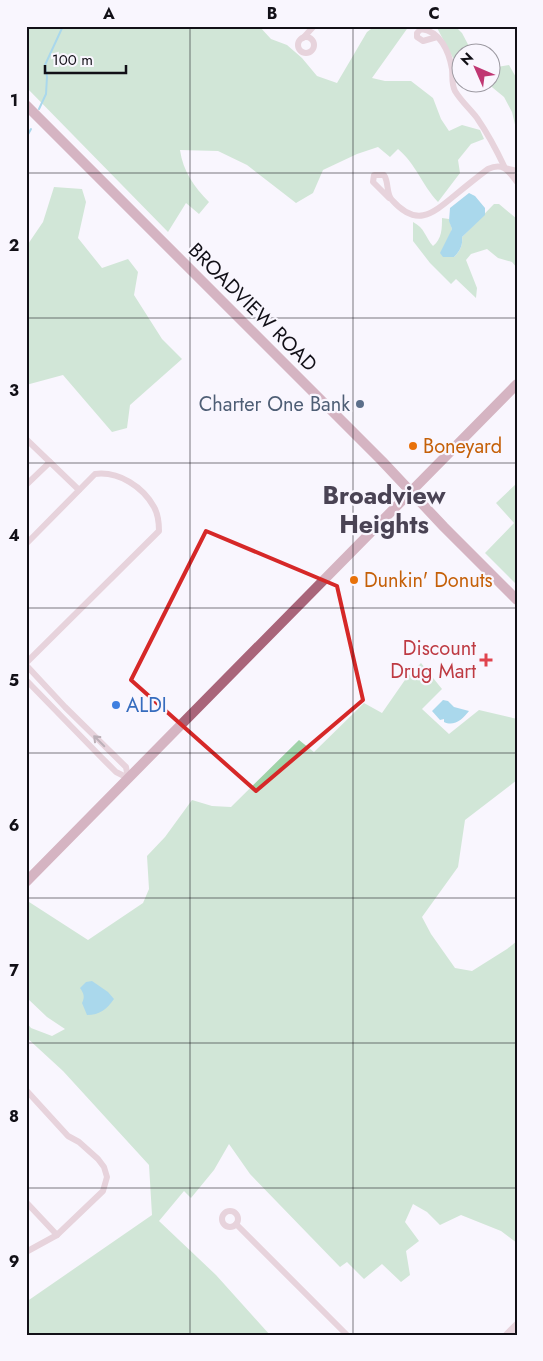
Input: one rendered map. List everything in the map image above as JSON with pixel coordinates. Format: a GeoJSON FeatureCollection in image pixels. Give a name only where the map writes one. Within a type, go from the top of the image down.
{"type":"FeatureCollection","features":[{"type":"Feature","properties":{"kind":"main road","name":"BROADVIEW ROAD"},"geometry":{"type":"LineString","coordinates":[[26,105],[517,600]]}},
{"type":"Feature","properties":{"kind":"main road"},"geometry":{"type":"LineString","coordinates":[[26,882],[517,384]]}},
{"type":"Feature","properties":{"kind":"street"},"geometry":{"type":"LineString","coordinates":[[303,38],[314,26]]}},
{"type":"Feature","properties":{"kind":"street"},"geometry":{"type":"LineString","coordinates":[[437,37],[446,50],[455,90],[492,140],[505,168],[517,182]]}},
{"type":"Feature","properties":{"kind":"street"},"geometry":{"type":"LineString","coordinates":[[389,198],[408,214],[420,217],[440,208],[488,169],[496,166],[517,171]]}},
{"type":"Feature","properties":{"kind":"street"},"geometry":{"type":"LineString","coordinates":[[26,439],[79,490]]}},
{"type":"Feature","properties":{"kind":"street"},"geometry":{"type":"LineString","coordinates":[[26,485],[50,462]]}},
{"type":"Feature","properties":{"kind":"street"},"geometry":{"type":"LineString","coordinates":[[26,544],[95,474],[106,472],[119,476],[140,488],[155,508],[159,531],[26,664],[65,707],[126,767],[128,778]]}},
{"type":"Feature","properties":{"kind":"street"},"geometry":{"type":"LineString","coordinates":[[26,680],[101,758],[116,772],[128,778]]}},
{"type":"Feature","properties":{"kind":"street"},"geometry":{"type":"LineString","coordinates":[[26,1090],[68,1136],[79,1142],[98,1159],[106,1172],[106,1182],[103,1191],[57,1235],[26,1252]]}},
{"type":"Feature","properties":{"kind":"street"},"geometry":{"type":"LineString","coordinates":[[26,1202],[57,1235]]}},
{"type":"Feature","properties":{"kind":"street"},"geometry":{"type":"LineString","coordinates":[[236,1224],[347,1335]]}},
{"type":"Feature","properties":{"kind":"street"},"geometry":{"type":"LineString","coordinates":[[507,1335],[517,1325]]}},
{"type":"Feature","properties":{"kind":"highlighted area"},"geometry":{"type":"Polygon","coordinates":[[[206,531],[337,586],[363,700],[256,791],[131,680],[206,531]]]}},
{"type":"Feature","properties":{"kind":"green space"},"geometry":{"type":"Polygon","coordinates":[[[26,26],[259,26],[271,39],[287,45],[302,58],[317,76],[337,83],[367,32],[375,26],[409,26],[372,78],[385,81],[411,81],[433,98],[441,119],[449,131],[462,125],[480,130],[484,139],[471,144],[458,160],[460,173],[438,202],[410,161],[398,149],[390,157],[378,147],[357,154],[323,170],[313,193],[296,203],[247,165],[218,151],[180,150],[181,158],[190,178],[209,202],[199,214],[186,203],[168,232],[26,87],[26,26]]]}},
{"type":"Feature","properties":{"kind":"green space"},"geometry":{"type":"Polygon","coordinates":[[[436,26],[455,26],[462,33],[467,42],[450,42],[450,52],[436,26]]]}},
{"type":"Feature","properties":{"kind":"green space"},"geometry":{"type":"Polygon","coordinates":[[[509,65],[517,79],[517,133],[512,112],[504,97],[498,92],[500,92],[500,66],[509,65]]]}},
{"type":"Feature","properties":{"kind":"green space"},"geometry":{"type":"Polygon","coordinates":[[[54,187],[82,189],[86,202],[78,238],[102,268],[128,259],[138,272],[134,295],[162,339],[182,359],[130,405],[127,428],[112,432],[63,375],[26,385],[26,247],[43,222],[54,187]]]}},
{"type":"Feature","properties":{"kind":"green space"},"geometry":{"type":"Polygon","coordinates":[[[494,204],[499,204],[517,219],[517,268],[512,262],[498,258],[487,249],[471,254],[466,260],[477,288],[476,298],[456,279],[451,284],[430,263],[413,241],[413,222],[422,230],[433,246],[440,237],[442,218],[449,219],[452,229],[443,257],[454,257],[461,248],[462,237],[494,204]]]}},
{"type":"Feature","properties":{"kind":"green space"},"geometry":{"type":"Polygon","coordinates":[[[517,483],[517,585],[485,553],[514,523],[496,503],[517,483]]]}},
{"type":"Feature","properties":{"kind":"green space"},"geometry":{"type":"Polygon","coordinates":[[[421,663],[442,689],[422,709],[449,734],[479,710],[517,719],[517,780],[465,820],[458,867],[422,917],[431,934],[455,968],[472,971],[517,941],[517,1243],[501,1231],[461,1215],[440,1225],[427,1212],[413,1204],[405,1222],[419,1241],[406,1251],[410,1275],[401,1282],[382,1264],[364,1279],[347,1262],[340,1267],[250,1174],[229,1144],[214,1170],[191,1198],[184,1191],[159,1221],[216,1275],[270,1335],[26,1335],[26,1302],[152,1215],[149,1165],[63,1071],[26,1037],[26,1022],[31,1028],[52,1036],[65,1029],[47,1017],[26,997],[26,900],[88,940],[143,903],[149,889],[147,856],[165,837],[192,800],[212,806],[231,807],[299,740],[314,752],[364,703],[382,713],[407,677],[421,663]]]}},
{"type":"Feature","properties":{"kind":"water"},"geometry":{"type":"Polygon","coordinates":[[[469,193],[475,196],[485,208],[485,215],[462,237],[461,248],[454,257],[443,257],[440,253],[452,229],[449,221],[450,208],[469,193]]]}},
{"type":"Feature","properties":{"kind":"water"},"geometry":{"type":"Polygon","coordinates":[[[443,700],[448,701],[454,707],[469,711],[455,723],[444,722],[444,719],[440,720],[432,711],[443,700]]]}},
{"type":"Feature","properties":{"kind":"water"},"geometry":{"type":"Polygon","coordinates":[[[92,981],[108,992],[114,999],[103,1011],[87,1015],[82,1003],[84,996],[80,988],[86,982],[92,981]]]}},
{"type":"Feature","properties":{"kind":"waterway"},"geometry":{"type":"LineString","coordinates":[[39,109],[46,94],[47,77],[45,65],[63,26]]}},
{"type":"Feature","properties":{"kind":"waterway"},"geometry":{"type":"LineString","coordinates":[[26,138],[31,129]]}},
{"type":"Feature","properties":{"kind":"place","name":"Charter One Bank"},"geometry":{"type":"Point","coordinates":[360,404]}},
{"type":"Feature","properties":{"kind":"place","name":"Boneyard"},"geometry":{"type":"Point","coordinates":[413,446]}},
{"type":"Feature","properties":{"kind":"place","name":"Dunkin' Donuts"},"geometry":{"type":"Point","coordinates":[354,580]}},
{"type":"Feature","properties":{"kind":"place","name":"Discount Drug Mart"},"geometry":{"type":"Point","coordinates":[486,660]}},
{"type":"Feature","properties":{"kind":"place","name":"ALDI"},"geometry":{"type":"Point","coordinates":[116,705]}},
{"type":"Feature","properties":{"kind":"district","name":"Broadview Heights"},"geometry":{"type":"Point","coordinates":[384,510]}}]}
